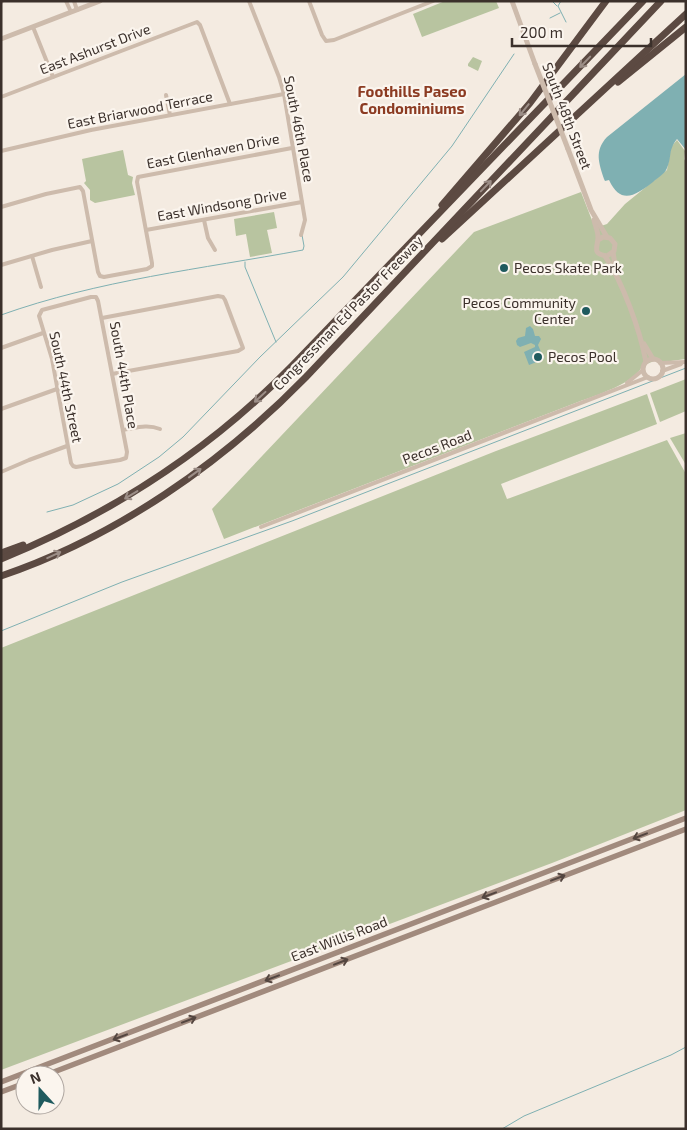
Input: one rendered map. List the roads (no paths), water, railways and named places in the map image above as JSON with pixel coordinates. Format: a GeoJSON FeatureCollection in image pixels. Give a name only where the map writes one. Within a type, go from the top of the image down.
{"type":"FeatureCollection","features":[{"type":"Feature","properties":{"kind":"highway"},"geometry":{"type":"LineString","coordinates":[[392,261],[509,129],[546,83],[606,1]]}},
{"type":"Feature","properties":{"kind":"highway","name":"Congressman Ed Pastor Freeway"},"geometry":{"type":"LineString","coordinates":[[1,559],[61,532],[135,492],[177,465],[217,434],[280,378],[469,184],[643,1]]}},
{"type":"Feature","properties":{"kind":"highway","name":"Congressman Ed Pastor Freeway"},"geometry":{"type":"LineString","coordinates":[[1,577],[72,547],[117,523],[176,487],[217,457],[256,424],[288,395],[405,273],[661,1]]}},
{"type":"Feature","properties":{"kind":"highway"},"geometry":{"type":"LineString","coordinates":[[405,273],[686,14]]}},
{"type":"Feature","properties":{"kind":"highway"},"geometry":{"type":"LineString","coordinates":[[580,112],[686,27]]}},
{"type":"Feature","properties":{"kind":"highway"},"geometry":{"type":"LineString","coordinates":[[1,552],[61,532]]}},
{"type":"Feature","properties":{"kind":"main road","name":"East Willis Road"},"geometry":{"type":"LineString","coordinates":[[1,1082],[686,818]]}},
{"type":"Feature","properties":{"kind":"main road","name":"East Willis Road"},"geometry":{"type":"LineString","coordinates":[[65,1068],[686,829]]}},
{"type":"Feature","properties":{"kind":"main road"},"geometry":{"type":"LineString","coordinates":[[358,945],[362,954]]}},
{"type":"Feature","properties":{"kind":"main road"},"geometry":{"type":"LineString","coordinates":[[1,1092],[15,1087]]}},
{"type":"Feature","properties":{"kind":"street"},"geometry":{"type":"LineString","coordinates":[[66,1],[71,12]]}},
{"type":"Feature","properties":{"kind":"street"},"geometry":{"type":"LineString","coordinates":[[74,1],[77,10]]}},
{"type":"Feature","properties":{"kind":"street"},"geometry":{"type":"LineString","coordinates":[[1,39],[100,1]]}},
{"type":"Feature","properties":{"kind":"street","name":"South 46th Place"},"geometry":{"type":"LineString","coordinates":[[249,1],[284,94],[305,220],[302,234]]}},
{"type":"Feature","properties":{"kind":"street"},"geometry":{"type":"LineString","coordinates":[[309,1],[322,36],[326,41],[334,40],[433,1]]}},
{"type":"Feature","properties":{"kind":"street","name":"South 48th Street"},"geometry":{"type":"LineString","coordinates":[[512,1],[591,210],[598,240]]}},
{"type":"Feature","properties":{"kind":"street","name":"East Ashurst Drive"},"geometry":{"type":"LineString","coordinates":[[1,97],[196,22],[200,25],[230,104]]}},
{"type":"Feature","properties":{"kind":"street"},"geometry":{"type":"LineString","coordinates":[[33,27],[53,77]]}},
{"type":"Feature","properties":{"kind":"street","name":"East Briarwood Terrace"},"geometry":{"type":"LineString","coordinates":[[1,151],[70,134],[284,94]]}},
{"type":"Feature","properties":{"kind":"street"},"geometry":{"type":"LineString","coordinates":[[166,95],[170,115]]}},
{"type":"Feature","properties":{"kind":"street","name":"East Glenhaven Drive"},"geometry":{"type":"LineString","coordinates":[[146,230],[137,182],[138,177],[292,148]]}},
{"type":"Feature","properties":{"kind":"street"},"geometry":{"type":"LineString","coordinates":[[1,207],[46,194],[80,188],[83,191],[98,272],[100,276],[104,277],[147,269],[152,266],[146,230]]}},
{"type":"Feature","properties":{"kind":"street","name":"East Windsong Drive"},"geometry":{"type":"LineString","coordinates":[[146,230],[302,202]]}},
{"type":"Feature","properties":{"kind":"street","name":"South 48th Street"},"geometry":{"type":"LineString","coordinates":[[591,210],[606,237]]}},
{"type":"Feature","properties":{"kind":"street"},"geometry":{"type":"LineString","coordinates":[[204,220],[208,238],[215,250]]}},
{"type":"Feature","properties":{"kind":"street"},"geometry":{"type":"LineString","coordinates":[[617,276],[613,252],[615,249],[614,242],[606,237],[598,240],[596,245],[597,251],[605,256],[617,276],[641,339],[646,362],[643,370],[648,378],[656,379],[660,376],[662,371],[660,363]]}},
{"type":"Feature","properties":{"kind":"street"},"geometry":{"type":"LineString","coordinates":[[1,265],[92,241]]}},
{"type":"Feature","properties":{"kind":"street"},"geometry":{"type":"LineString","coordinates":[[605,256],[613,252]]}},
{"type":"Feature","properties":{"kind":"street"},"geometry":{"type":"LineString","coordinates":[[32,256],[40,287]]}},
{"type":"Feature","properties":{"kind":"street"},"geometry":{"type":"LineString","coordinates":[[102,318],[218,296],[223,297],[243,348],[238,351],[112,374]]}},
{"type":"Feature","properties":{"kind":"street","name":"South 44th Place"},"geometry":{"type":"LineString","coordinates":[[73,466],[126,458],[102,318],[96,297]]}},
{"type":"Feature","properties":{"kind":"street","name":"South 44th Street"},"geometry":{"type":"LineString","coordinates":[[73,466],[67,446],[52,359],[39,316],[42,310],[96,297]]}},
{"type":"Feature","properties":{"kind":"street"},"geometry":{"type":"LineString","coordinates":[[1,348],[43,333]]}},
{"type":"Feature","properties":{"kind":"street"},"geometry":{"type":"LineString","coordinates":[[641,339],[653,359],[660,363],[686,362]]}},
{"type":"Feature","properties":{"kind":"street"},"geometry":{"type":"LineString","coordinates":[[646,362],[653,359]]}},
{"type":"Feature","properties":{"kind":"street"},"geometry":{"type":"LineString","coordinates":[[662,371],[686,362]]}},
{"type":"Feature","properties":{"kind":"street","name":"Pecos Road"},"geometry":{"type":"LineString","coordinates":[[622,387],[643,370]]}},
{"type":"Feature","properties":{"kind":"street","name":"Pecos Road"},"geometry":{"type":"LineString","coordinates":[[261,528],[648,378]]}},
{"type":"Feature","properties":{"kind":"street"},"geometry":{"type":"LineString","coordinates":[[1,409],[57,389]]}},
{"type":"Feature","properties":{"kind":"street"},"geometry":{"type":"LineString","coordinates":[[122,430],[144,426],[153,426],[160,429]]}},
{"type":"Feature","properties":{"kind":"street"},"geometry":{"type":"LineString","coordinates":[[1,472],[67,446]]}},
{"type":"Feature","properties":{"kind":"water"},"geometry":{"type":"Polygon","coordinates":[[[686,74],[686,150],[677,139],[672,147],[667,168],[663,174],[635,194],[629,196],[619,193],[609,180],[605,181],[599,162],[600,147],[607,137],[686,74]]]}},
{"type":"Feature","properties":{"kind":"water"},"geometry":{"type":"Polygon","coordinates":[[[530,326],[535,336],[539,336],[541,339],[538,345],[544,359],[529,365],[524,352],[535,347],[535,345],[531,343],[520,347],[516,341],[518,338],[525,336],[526,328],[530,326]]]}},
{"type":"Feature","properties":{"kind":"waterway"},"geometry":{"type":"LineString","coordinates":[[552,1],[557,6]]}},
{"type":"Feature","properties":{"kind":"waterway"},"geometry":{"type":"LineString","coordinates":[[561,1],[558,6],[566,22]]}},
{"type":"Feature","properties":{"kind":"waterway"},"geometry":{"type":"LineString","coordinates":[[550,18],[560,13]]}},
{"type":"Feature","properties":{"kind":"waterway"},"geometry":{"type":"LineString","coordinates":[[47,512],[73,505],[118,484],[159,457],[183,437],[260,357],[343,277],[452,146],[514,54]]}},
{"type":"Feature","properties":{"kind":"waterway"},"geometry":{"type":"LineString","coordinates":[[1,315],[75,293],[150,276],[303,250],[302,235]]}},
{"type":"Feature","properties":{"kind":"waterway"},"geometry":{"type":"LineString","coordinates":[[245,262],[245,267],[276,342]]}},
{"type":"Feature","properties":{"kind":"waterway"},"geometry":{"type":"LineString","coordinates":[[1,631],[122,582],[292,521],[686,368]]}},
{"type":"Feature","properties":{"kind":"waterway"},"geometry":{"type":"LineString","coordinates":[[502,1129],[524,1116],[686,1047]]}},
{"type":"Feature","properties":{"kind":"place","name":"Pecos Skate Park"},"geometry":{"type":"Point","coordinates":[504,268]}},
{"type":"Feature","properties":{"kind":"place","name":"Pecos Community Center"},"geometry":{"type":"Point","coordinates":[586,311]}},
{"type":"Feature","properties":{"kind":"place","name":"Pecos Pool"},"geometry":{"type":"Point","coordinates":[538,357]}},
{"type":"Feature","properties":{"kind":"district","name":"Foothills Paseo Condominiums"},"geometry":{"type":"Point","coordinates":[412,100]}}]}
